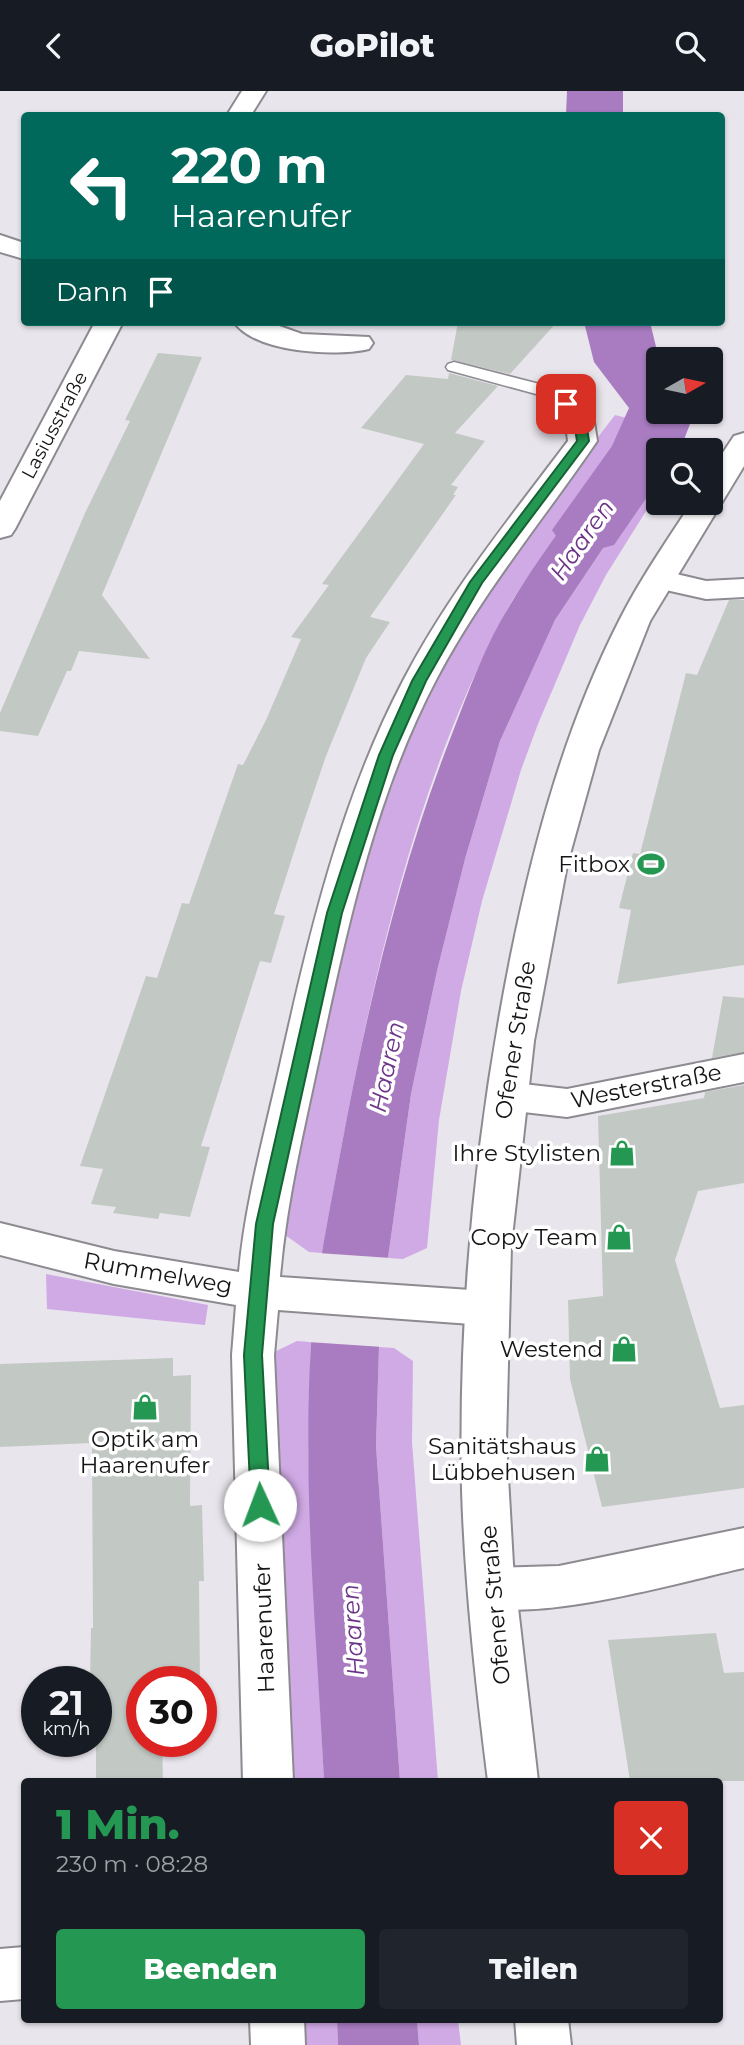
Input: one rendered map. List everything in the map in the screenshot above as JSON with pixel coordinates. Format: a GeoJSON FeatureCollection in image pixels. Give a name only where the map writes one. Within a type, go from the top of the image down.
{"type":"FeatureCollection","features":[{"type":"Feature","properties":{"kind":"street"},"geometry":{"type":"LineString","coordinates":[[241,112],[254,91]]}},
{"type":"Feature","properties":{"kind":"street"},"geometry":{"type":"LineString","coordinates":[[0,243],[21,250]]}},
{"type":"Feature","properties":{"kind":"street","name":"Lasiusstraße"},"geometry":{"type":"LineString","coordinates":[[0,529],[106,326]]}},
{"type":"Feature","properties":{"kind":"street"},"geometry":{"type":"LineString","coordinates":[[255,326],[271,335],[310,346],[359,343]]}},
{"type":"Feature","properties":{"kind":"street","name":"Haarenufer"},"geometry":{"type":"LineString","coordinates":[[268,1778],[253,1355],[257,1289],[269,1199],[335,913],[386,755],[419,681],[476,582],[583,441],[579,415]]}},
{"type":"Feature","properties":{"kind":"street"},"geometry":{"type":"LineString","coordinates":[[723,476],[744,442]]}},
{"type":"Feature","properties":{"kind":"street","name":"Ofener Straße"},"geometry":{"type":"LineString","coordinates":[[513,1778],[491,1588],[483,1404],[485,1308],[495,1187],[519,999],[538,906],[559,826],[609,678],[627,636],[699,515]]}},
{"type":"Feature","properties":{"kind":"street"},"geometry":{"type":"LineString","coordinates":[[659,579],[706,590],[744,588]]}},
{"type":"Feature","properties":{"kind":"street","name":"Westerstraße"},"geometry":{"type":"LineString","coordinates":[[506,1096],[567,1103],[744,1068]]}},
{"type":"Feature","properties":{"kind":"street","name":"Rummelweg"},"geometry":{"type":"LineString","coordinates":[[0,1239],[111,1267],[226,1287],[311,1297],[485,1308]]}},
{"type":"Feature","properties":{"kind":"street"},"geometry":{"type":"LineString","coordinates":[[491,1588],[559,1587],[744,1548]]}},
{"type":"Feature","properties":{"kind":"street"},"geometry":{"type":"LineString","coordinates":[[0,1975],[21,1973]]}},
{"type":"Feature","properties":{"kind":"street"},"geometry":{"type":"LineString","coordinates":[[277,2023],[278,2045]]}},
{"type":"Feature","properties":{"kind":"street"},"geometry":{"type":"LineString","coordinates":[[541,2023],[544,2045]]}},
{"type":"Feature","properties":{"kind":"lane"},"geometry":{"type":"LineString","coordinates":[[454,367],[553,393],[579,415]]}},
{"type":"Feature","properties":{"kind":"shaded area"},"geometry":{"type":"Polygon","coordinates":[[[615,415],[635,420],[623,443],[508,608],[471,684],[439,762],[413,841],[370,1005],[322,1253],[309,1252],[278,1230],[340,961],[369,849],[412,731],[442,664],[508,554],[615,415]]]}},
{"type":"Feature","properties":{"kind":"shaded area"},"geometry":{"type":"Polygon","coordinates":[[[646,484],[646,511],[606,575],[580,625],[538,724],[521,770],[482,901],[461,991],[439,1120],[427,1248],[403,1259],[388,1258],[411,1094],[437,971],[465,859],[500,741],[555,620],[646,484]]]}},
{"type":"Feature","properties":{"kind":"shaded area"},"geometry":{"type":"Polygon","coordinates":[[[46,1274],[208,1305],[205,1325],[47,1309],[46,1274]]]}},
{"type":"Feature","properties":{"kind":"shaded area"},"geometry":{"type":"Polygon","coordinates":[[[297,1341],[311,1342],[308,1454],[324,1778],[286,1778],[270,1354],[297,1341]]]}},
{"type":"Feature","properties":{"kind":"shaded area"},"geometry":{"type":"Polygon","coordinates":[[[379,1347],[394,1348],[413,1361],[412,1442],[438,1778],[400,1778],[376,1446],[379,1347]]]}},
{"type":"Feature","properties":{"kind":"shaded area"},"geometry":{"type":"Polygon","coordinates":[[[295,2023],[337,2023],[338,2045],[296,2045],[295,2023]]]}},
{"type":"Feature","properties":{"kind":"shaded area"},"geometry":{"type":"Polygon","coordinates":[[[417,2023],[458,2023],[461,2045],[419,2045],[417,2023]]]}},
{"type":"Feature","properties":{"kind":"water"},"geometry":{"type":"Polygon","coordinates":[[[635,420],[679,429],[675,438],[646,438],[646,484],[555,620],[500,741],[465,859],[437,971],[411,1094],[388,1258],[379,1347],[376,1446],[400,1778],[324,1778],[308,1453],[311,1344],[327,1222],[374,991],[416,835],[485,652],[501,620],[550,543],[623,443],[635,420]]]}},
{"type":"Feature","properties":{"kind":"water"},"geometry":{"type":"Polygon","coordinates":[[[337,2023],[417,2023],[419,2045],[338,2045],[337,2023]]]}},
{"type":"Feature","properties":{"kind":"pier"},"geometry":{"type":"Polygon","coordinates":[[[318,1253],[391,1258],[383,1347],[308,1342],[318,1253]]]}},
{"type":"Feature","properties":{"kind":"building"},"geometry":{"type":"Polygon","coordinates":[[[457,326],[553,326],[510,374],[451,360],[457,326]]]}},
{"type":"Feature","properties":{"kind":"building"},"geometry":{"type":"Polygon","coordinates":[[[158,353],[202,357],[102,595],[150,659],[79,651],[71,671],[67,671],[38,736],[0,731],[0,713],[85,513],[130,421],[125,420],[158,353]]]}},
{"type":"Feature","properties":{"kind":"building"},"geometry":{"type":"Polygon","coordinates":[[[449,373],[498,386],[455,433],[485,441],[451,485],[458,487],[453,495],[456,495],[370,617],[390,622],[366,658],[326,756],[303,824],[274,914],[285,916],[271,963],[260,961],[201,1146],[210,1147],[190,1217],[160,1213],[158,1219],[113,1213],[116,1207],[91,1204],[103,1169],[80,1166],[146,976],[157,978],[182,903],[189,904],[238,764],[243,765],[266,720],[301,639],[291,637],[329,585],[322,584],[424,444],[361,428],[406,375],[448,379],[449,373]]]}},
{"type":"Feature","properties":{"kind":"building"},"geometry":{"type":"Polygon","coordinates":[[[729,600],[744,600],[744,965],[617,984],[631,910],[619,908],[633,853],[640,854],[686,673],[697,675],[729,600]]]}},
{"type":"Feature","properties":{"kind":"building"},"geometry":{"type":"Polygon","coordinates":[[[723,996],[744,998],[744,1052],[712,1058],[723,996]]]}},
{"type":"Feature","properties":{"kind":"building"},"geometry":{"type":"Polygon","coordinates":[[[744,1085],[744,1183],[698,1191],[675,1260],[720,1408],[744,1405],[744,1488],[602,1507],[570,1379],[568,1300],[603,1296],[598,1116],[704,1098],[705,1092],[744,1085]]]}},
{"type":"Feature","properties":{"kind":"building"},"geometry":{"type":"Polygon","coordinates":[[[173,1358],[173,1376],[191,1375],[190,1506],[202,1505],[204,1581],[199,1581],[200,1666],[126,1666],[126,1757],[162,1757],[163,1778],[96,1778],[96,1757],[112,1757],[112,1666],[90,1666],[93,1628],[92,1443],[0,1447],[0,1364],[173,1358]]]}},
{"type":"Feature","properties":{"kind":"building"},"geometry":{"type":"Polygon","coordinates":[[[716,1633],[724,1673],[744,1672],[744,1781],[723,1781],[723,1778],[630,1778],[608,1640],[716,1633]]]}},
{"type":"Feature","properties":{"kind":"waterway","name":"Haaren"},"geometry":{"type":"LineString","coordinates":[[594,112],[595,91]]}},
{"type":"Feature","properties":{"kind":"waterway","name":"Haaren"},"geometry":{"type":"LineString","coordinates":[[618,326],[627,362],[646,386]]}},
{"type":"Feature","properties":{"kind":"waterway","name":"Haaren"},"geometry":{"type":"LineString","coordinates":[[588,530],[646,448],[656,424]]}},
{"type":"Feature","properties":{"kind":"place","name":"Fitbox"},"geometry":{"type":"Point","coordinates":[651,864]}},
{"type":"Feature","properties":{"kind":"place","name":"Ihre Stylisten"},"geometry":{"type":"Point","coordinates":[622,1153]}},
{"type":"Feature","properties":{"kind":"place","name":"Copy Team"},"geometry":{"type":"Point","coordinates":[619,1237]}},
{"type":"Feature","properties":{"kind":"place","name":"Westend"},"geometry":{"type":"Point","coordinates":[624,1349]}},
{"type":"Feature","properties":{"kind":"place","name":"Optik am Haarenufer"},"geometry":{"type":"Point","coordinates":[145,1407]}},
{"type":"Feature","properties":{"kind":"place","name":"Sanitätshaus Lübbehusen"},"geometry":{"type":"Point","coordinates":[597,1459]}},
{"type":"Feature","properties":{"kind":"route"},"geometry":{"type":"LineString","coordinates":[[260,1505],[253,1355],[264,1224],[335,913],[386,755],[419,681],[476,582],[583,441],[579,415],[566,404]]}}]}
